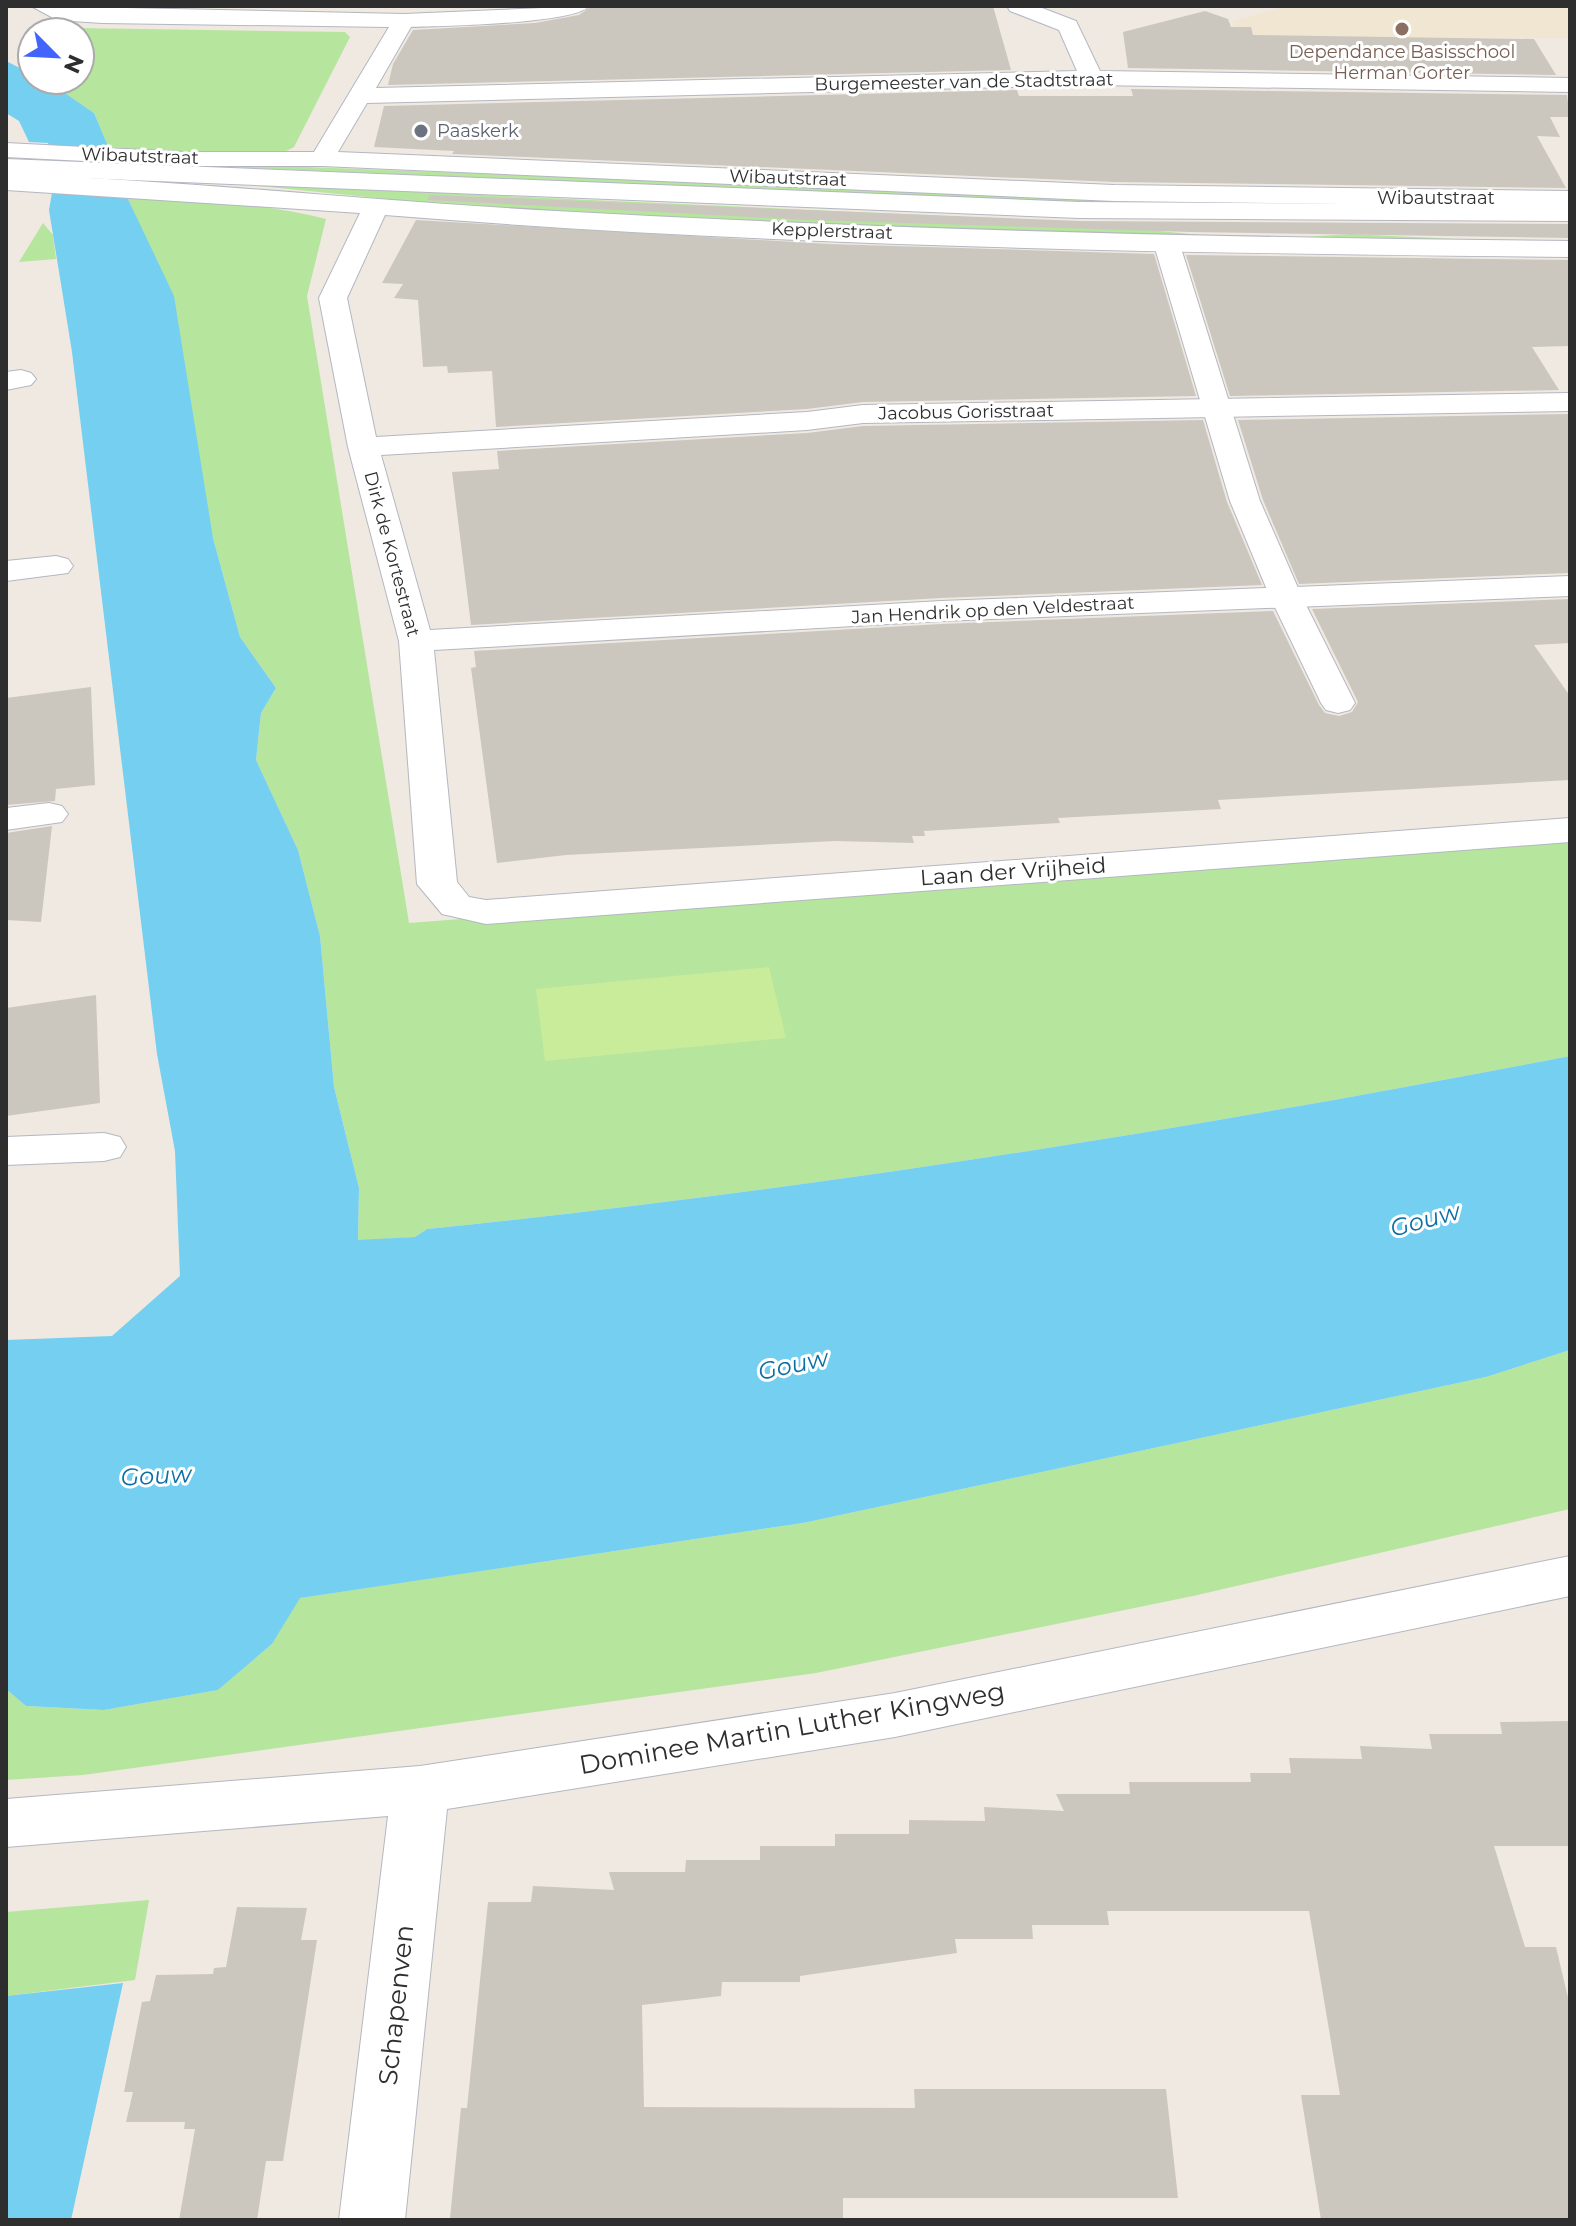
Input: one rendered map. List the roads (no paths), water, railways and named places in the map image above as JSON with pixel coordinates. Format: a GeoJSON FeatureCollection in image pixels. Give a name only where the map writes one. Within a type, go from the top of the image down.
{"type":"FeatureCollection","features":[{"type":"Feature","properties":{"kind":"street"},"geometry":{"type":"LineString","coordinates":[[42,6],[57,13],[102,16],[404,21],[515,16],[578,6]]}},
{"type":"Feature","properties":{"kind":"street"},"geometry":{"type":"LineString","coordinates":[[1028,10],[1065,6]]}},
{"type":"Feature","properties":{"kind":"street"},"geometry":{"type":"LineString","coordinates":[[1028,10],[1068,26],[1092,78]]}},
{"type":"Feature","properties":{"kind":"street"},"geometry":{"type":"LineString","coordinates":[[322,159],[404,21]]}},
{"type":"Feature","properties":{"kind":"street","name":"Burgemeester van de Stadtstraat"},"geometry":{"type":"LineString","coordinates":[[359,96],[1092,78],[1570,85]]}},
{"type":"Feature","properties":{"kind":"street","name":"Wibautstraat"},"geometry":{"type":"LineString","coordinates":[[11,164],[52,183],[126,172],[322,159],[1114,193],[1570,199]]}},
{"type":"Feature","properties":{"kind":"street","name":"Wibautstraat"},"geometry":{"type":"LineString","coordinates":[[11,164],[359,181]]}},
{"type":"Feature","properties":{"kind":"street","name":"Kepplerstraat"},"geometry":{"type":"LineString","coordinates":[[126,172],[240,193],[375,208],[1167,245],[1549,239],[1570,249]]}},
{"type":"Feature","properties":{"kind":"street","name":"Kepplerstraat"},"geometry":{"type":"LineString","coordinates":[[359,181],[1080,210]]}},
{"type":"Feature","properties":{"kind":"street","name":"Dirk de Kortestraat"},"geometry":{"type":"LineString","coordinates":[[375,208],[333,298],[363,447],[416,641],[437,884],[456,906]]}},
{"type":"Feature","properties":{"kind":"street","name":"Wibautstraat"},"geometry":{"type":"LineString","coordinates":[[1080,210],[1570,213]]}},
{"type":"Feature","properties":{"kind":"street","name":"Wibautstraat"},"geometry":{"type":"LineString","coordinates":[[1080,210],[1190,222],[1549,239]]}},
{"type":"Feature","properties":{"kind":"street"},"geometry":{"type":"LineString","coordinates":[[1167,245],[1219,407],[1245,501],[1286,597],[1338,703]]}},
{"type":"Feature","properties":{"kind":"street","name":"Jacobus Gorisstraat"},"geometry":{"type":"LineString","coordinates":[[363,447],[807,421],[863,414],[1570,402]]}},
{"type":"Feature","properties":{"kind":"street"},"geometry":{"type":"LineString","coordinates":[[6,571],[56,566]]}},
{"type":"Feature","properties":{"kind":"street","name":"Jan Hendrik op den Veldestraat"},"geometry":{"type":"LineString","coordinates":[[416,641],[957,610],[1570,586]]}},
{"type":"Feature","properties":{"kind":"street"},"geometry":{"type":"LineString","coordinates":[[6,819],[49,814]]}},
{"type":"Feature","properties":{"kind":"street","name":"Laan der Vrijheid"},"geometry":{"type":"LineString","coordinates":[[456,906],[486,912],[1570,830]]}},
{"type":"Feature","properties":{"kind":"street"},"geometry":{"type":"LineString","coordinates":[[6,1151],[104,1147]]}},
{"type":"Feature","properties":{"kind":"street","name":"Dominee Martin Luther Kingweg"},"geometry":{"type":"LineString","coordinates":[[6,1823],[420,1790],[895,1715],[1485,1597],[1570,1576]]}},
{"type":"Feature","properties":{"kind":"street","name":"Schapenven"},"geometry":{"type":"LineString","coordinates":[[372,2220],[420,1790]]}},
{"type":"Feature","properties":{"kind":"water","name":"Gouw"},"geometry":{"type":"Polygon","coordinates":[[[6,61],[16,66],[16,96],[69,96],[94,113],[108,146],[88,146],[105,195],[127,197],[174,296],[213,538],[240,637],[276,688],[261,713],[256,760],[298,850],[320,936],[334,1087],[359,1188],[358,1240],[415,1237],[427,1229],[714,1196],[1001,1155],[1143,1133],[1570,1056],[1570,1350],[1486,1377],[803,1523],[300,1598],[272,1644],[218,1690],[104,1710],[26,1706],[6,1689],[6,1340],[112,1336],[180,1276],[175,1151],[157,1054],[72,352],[49,210],[52,193],[65,193],[48,143],[29,142],[19,121],[6,113],[6,61]]]}},
{"type":"Feature","properties":{"kind":"water"},"geometry":{"type":"Polygon","coordinates":[[[123,1983],[71,2220],[6,2220],[6,1996],[123,1983]]]}},
{"type":"Feature","properties":{"kind":"place","name":"Dependance Basisschool Herman Gorter"},"geometry":{"type":"Point","coordinates":[1402,29]}},
{"type":"Feature","properties":{"kind":"place","name":"Paaskerk"},"geometry":{"type":"Point","coordinates":[421,131]}}]}
